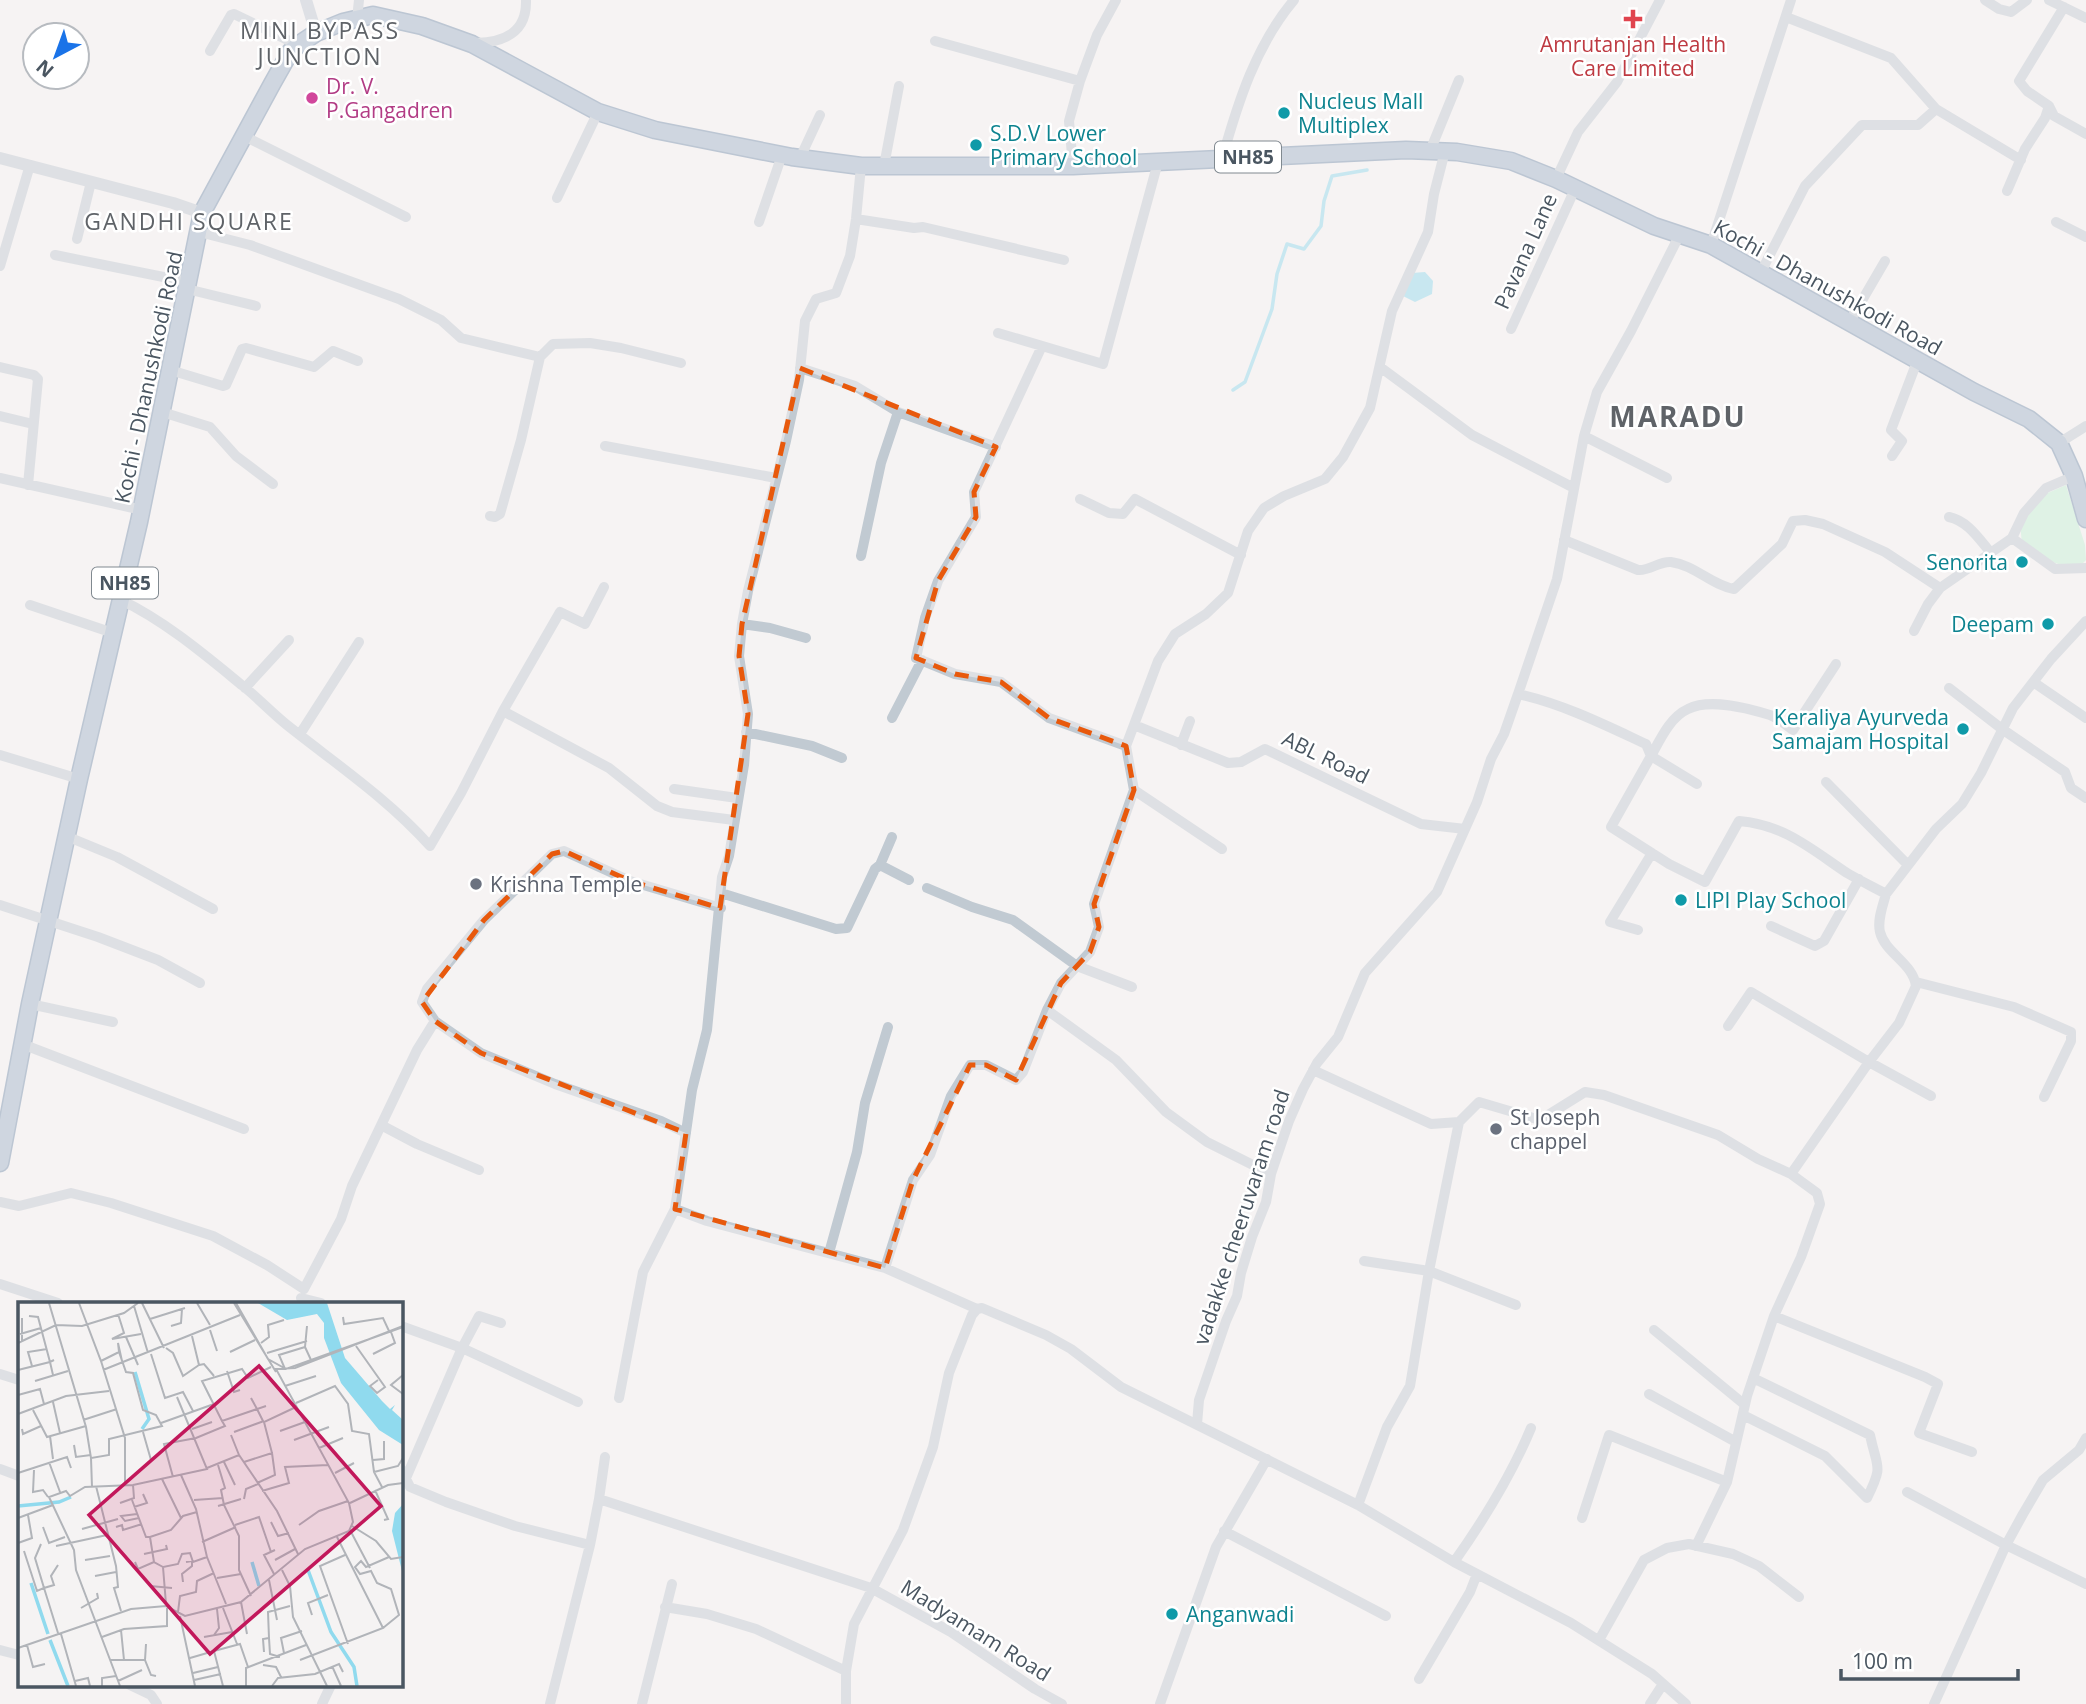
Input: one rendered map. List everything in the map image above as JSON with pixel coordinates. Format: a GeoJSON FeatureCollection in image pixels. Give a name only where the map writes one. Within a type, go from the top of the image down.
{"type":"FeatureCollection","features":[{"type":"Feature","properties":{"kind":"highway","name":"Kochi - Dhanushkodi Road"},"geometry":{"type":"LineString","coordinates":[[1,1157],[4,1118],[142,510],[202,213],[290,52],[316,33],[357,19],[373,15],[422,26],[472,44],[598,112],[655,130],[782,155],[860,166],[1073,166],[1437,151],[1511,161],[1556,179],[1654,226],[1711,244],[1974,392],[2029,419],[2059,443],[2074,476],[2086,519]]}},
{"type":"Feature","properties":{"kind":"main road"},"geometry":{"type":"LineString","coordinates":[[306,0],[316,33]]}},
{"type":"Feature","properties":{"kind":"street"},"geometry":{"type":"LineString","coordinates":[[357,19],[359,0]]}},
{"type":"Feature","properties":{"kind":"street"},"geometry":{"type":"LineString","coordinates":[[472,44],[496,42],[515,33],[526,9],[526,0]]}},
{"type":"Feature","properties":{"kind":"street"},"geometry":{"type":"LineString","coordinates":[[1073,166],[1069,121],[1097,35],[1116,0]]}},
{"type":"Feature","properties":{"kind":"street"},"geometry":{"type":"LineString","coordinates":[[1222,159],[1252,65],[1294,0]]}},
{"type":"Feature","properties":{"kind":"street"},"geometry":{"type":"LineString","coordinates":[[1556,179],[1578,132],[1618,82],[1660,0]]}},
{"type":"Feature","properties":{"kind":"street"},"geometry":{"type":"LineString","coordinates":[[1711,244],[1791,0]]}},
{"type":"Feature","properties":{"kind":"street"},"geometry":{"type":"LineString","coordinates":[[1985,0],[1999,9],[2011,12],[2027,0]]}},
{"type":"Feature","properties":{"kind":"street"},"geometry":{"type":"LineString","coordinates":[[2049,0],[2086,18]]}},
{"type":"Feature","properties":{"kind":"street"},"geometry":{"type":"LineString","coordinates":[[2064,7],[2019,81],[2026,91],[2049,106],[2054,116],[2086,134]]}},
{"type":"Feature","properties":{"kind":"street"},"geometry":{"type":"LineString","coordinates":[[210,51],[230,15],[298,45]]}},
{"type":"Feature","properties":{"kind":"street"},"geometry":{"type":"LineString","coordinates":[[1786,17],[1891,58],[1936,109],[2021,160]]}},
{"type":"Feature","properties":{"kind":"street"},"geometry":{"type":"LineString","coordinates":[[935,41],[1080,81]]}},
{"type":"Feature","properties":{"kind":"street"},"geometry":{"type":"LineString","coordinates":[[885,1268],[912,1180],[930,1154],[951,1096],[970,1065],[986,1065],[1016,1080],[1023,1072],[1047,1010],[1062,983],[1090,952],[1100,927],[1094,904],[1134,790],[1126,746],[1155,666],[1175,634],[1206,614],[1228,593],[1248,531],[1264,508],[1284,496],[1325,479],[1343,457],[1370,408],[1392,311],[1428,232],[1437,151],[1459,80]]}},
{"type":"Feature","properties":{"kind":"street"},"geometry":{"type":"LineString","coordinates":[[884,166],[900,86]]}},
{"type":"Feature","properties":{"kind":"street"},"geometry":{"type":"LineString","coordinates":[[2007,191],[2025,149],[2045,118],[2049,106]]}},
{"type":"Feature","properties":{"kind":"street"},"geometry":{"type":"LineString","coordinates":[[1761,272],[1805,186],[1862,124],[1918,125],[1936,109]]}},
{"type":"Feature","properties":{"kind":"street"},"geometry":{"type":"LineString","coordinates":[[557,198],[598,112]]}},
{"type":"Feature","properties":{"kind":"street"},"geometry":{"type":"LineString","coordinates":[[800,158],[820,115]]}},
{"type":"Feature","properties":{"kind":"street"},"geometry":{"type":"LineString","coordinates":[[244,136],[406,216]]}},
{"type":"Feature","properties":{"kind":"street"},"geometry":{"type":"LineString","coordinates":[[759,222],[782,155]]}},
{"type":"Feature","properties":{"kind":"street"},"geometry":{"type":"LineString","coordinates":[[0,158],[202,213]]}},
{"type":"Feature","properties":{"kind":"street"},"geometry":{"type":"LineString","coordinates":[[998,333],[1103,364],[1158,162]]}},
{"type":"Feature","properties":{"kind":"street"},"geometry":{"type":"LineString","coordinates":[[0,266],[30,165]]}},
{"type":"Feature","properties":{"kind":"street"},"geometry":{"type":"LineString","coordinates":[[619,1398],[643,1272],[675,1209],[692,1090],[707,1030],[722,877],[729,856],[747,733],[748,714],[738,656],[748,591],[800,368],[805,321],[816,299],[836,293],[850,256],[860,166]]}},
{"type":"Feature","properties":{"kind":"street"},"geometry":{"type":"LineString","coordinates":[[77,239],[91,182]]}},
{"type":"Feature","properties":{"kind":"street","name":"Pavana Lane"},"geometry":{"type":"LineString","coordinates":[[1511,330],[1575,188]]}},
{"type":"Feature","properties":{"kind":"street"},"geometry":{"type":"LineString","coordinates":[[856,219],[914,228],[923,226],[1064,260]]}},
{"type":"Feature","properties":{"kind":"street"},"geometry":{"type":"LineString","coordinates":[[2056,222],[2086,237]]}},
{"type":"Feature","properties":{"kind":"street"},"geometry":{"type":"LineString","coordinates":[[199,232],[250,245],[399,299],[441,320],[461,338],[540,357]]}},
{"type":"Feature","properties":{"kind":"street","name":"vadakke cheeruvaram road"},"geometry":{"type":"LineString","coordinates":[[1197,1424],[1199,1399],[1237,1296],[1241,1273],[1266,1202],[1289,1121],[1313,1070],[1338,1037],[1366,973],[1437,892],[1465,829],[1518,694],[1557,579],[1584,436],[1597,392],[1680,234]]}},
{"type":"Feature","properties":{"kind":"street"},"geometry":{"type":"LineString","coordinates":[[55,255],[188,286],[256,306]]}},
{"type":"Feature","properties":{"kind":"street"},"geometry":{"type":"LineString","coordinates":[[1850,321],[1885,261]]}},
{"type":"Feature","properties":{"kind":"street"},"geometry":{"type":"LineString","coordinates":[[490,516],[500,514],[540,357],[553,344],[590,343],[681,363]]}},
{"type":"Feature","properties":{"kind":"street"},"geometry":{"type":"LineString","coordinates":[[1042,346],[974,492],[975,517],[938,581],[925,618],[916,658],[955,674],[1001,682],[1049,718],[1126,746]]}},
{"type":"Feature","properties":{"kind":"street"},"geometry":{"type":"LineString","coordinates":[[170,370],[223,386],[226,385],[242,349],[246,348],[314,367],[333,351],[358,361]]}},
{"type":"Feature","properties":{"kind":"street"},"geometry":{"type":"LineString","coordinates":[[1892,456],[1902,440],[1891,430],[1918,359]]}},
{"type":"Feature","properties":{"kind":"street"},"geometry":{"type":"LineString","coordinates":[[0,367],[34,374],[38,379],[28,485]]}},
{"type":"Feature","properties":{"kind":"street"},"geometry":{"type":"LineString","coordinates":[[800,368],[855,386],[898,412],[996,447]]}},
{"type":"Feature","properties":{"kind":"street"},"geometry":{"type":"LineString","coordinates":[[1380,368],[1472,435],[1574,488]]}},
{"type":"Feature","properties":{"kind":"street"},"geometry":{"type":"LineString","coordinates":[[162,412],[210,427],[236,456],[273,484]]}},
{"type":"Feature","properties":{"kind":"street"},"geometry":{"type":"LineString","coordinates":[[861,556],[881,463],[898,412]]}},
{"type":"Feature","properties":{"kind":"street"},"geometry":{"type":"LineString","coordinates":[[0,416],[33,424]]}},
{"type":"Feature","properties":{"kind":"street"},"geometry":{"type":"LineString","coordinates":[[2059,443],[2086,426]]}},
{"type":"Feature","properties":{"kind":"street"},"geometry":{"type":"LineString","coordinates":[[1584,436],[1667,478]]}},
{"type":"Feature","properties":{"kind":"street"},"geometry":{"type":"LineString","coordinates":[[605,446],[776,478]]}},
{"type":"Feature","properties":{"kind":"street"},"geometry":{"type":"LineString","coordinates":[[1914,631],[1940,588],[2012,538],[2024,513],[2046,488],[2074,476]]}},
{"type":"Feature","properties":{"kind":"street"},"geometry":{"type":"LineString","coordinates":[[0,478],[142,510]]}},
{"type":"Feature","properties":{"kind":"street"},"geometry":{"type":"LineString","coordinates":[[1080,499],[1109,513],[1123,514],[1135,499],[1241,555]]}},
{"type":"Feature","properties":{"kind":"street"},"geometry":{"type":"LineString","coordinates":[[1949,517],[1959,519],[1991,553]]}},
{"type":"Feature","properties":{"kind":"street"},"geometry":{"type":"LineString","coordinates":[[1564,540],[1638,570],[1669,562],[1683,565],[1699,571],[1726,588],[1734,589],[1782,544],[1793,521],[1805,520],[1823,524],[1885,552],[1940,588]]}},
{"type":"Feature","properties":{"kind":"street"},"geometry":{"type":"LineString","coordinates":[[2012,538],[2055,569],[2086,568]]}},
{"type":"Feature","properties":{"kind":"street"},"geometry":{"type":"LineString","coordinates":[[121,600],[145,611],[245,688],[337,765],[356,777],[430,846],[560,612],[585,625],[604,587]]}},
{"type":"Feature","properties":{"kind":"street"},"geometry":{"type":"LineString","coordinates":[[30,605],[113,633]]}},
{"type":"Feature","properties":{"kind":"street"},"geometry":{"type":"LineString","coordinates":[[1791,1174],[1899,1023],[1916,986],[1911,973],[1885,943],[1880,931],[1886,894],[1936,829],[1962,804],[1981,773],[2013,708],[2086,621]]}},
{"type":"Feature","properties":{"kind":"street"},"geometry":{"type":"LineString","coordinates":[[742,624],[806,638]]}},
{"type":"Feature","properties":{"kind":"street"},"geometry":{"type":"LineString","coordinates":[[245,688],[289,640]]}},
{"type":"Feature","properties":{"kind":"street"},"geometry":{"type":"LineString","coordinates":[[300,734],[359,642]]}},
{"type":"Feature","properties":{"kind":"street"},"geometry":{"type":"LineString","coordinates":[[892,718],[922,660]]}},
{"type":"Feature","properties":{"kind":"street"},"geometry":{"type":"LineString","coordinates":[[1836,664],[1793,730],[1772,716],[1732,707],[1704,704],[1686,709],[1673,720],[1611,827],[1705,882],[1740,821],[1760,823],[1791,835],[1886,894]]}},
{"type":"Feature","properties":{"kind":"street"},"geometry":{"type":"LineString","coordinates":[[2033,682],[2086,718]]}},
{"type":"Feature","properties":{"kind":"street"},"geometry":{"type":"LineString","coordinates":[[1949,688],[2002,729],[2065,772],[2071,789],[2086,798]]}},
{"type":"Feature","properties":{"kind":"street"},"geometry":{"type":"LineString","coordinates":[[1518,694],[1595,720],[1646,744],[1651,756],[1697,784]]}},
{"type":"Feature","properties":{"kind":"street"},"geometry":{"type":"LineString","coordinates":[[503,711],[609,768],[657,806],[672,812],[734,820]]}},
{"type":"Feature","properties":{"kind":"street"},"geometry":{"type":"LineString","coordinates":[[1181,745],[1190,721]]}},
{"type":"Feature","properties":{"kind":"street","name":"ABL Road"},"geometry":{"type":"LineString","coordinates":[[1134,725],[1228,764],[1241,762],[1265,749],[1422,824],[1465,829]]}},
{"type":"Feature","properties":{"kind":"street"},"geometry":{"type":"LineString","coordinates":[[747,733],[811,746],[842,758]]}},
{"type":"Feature","properties":{"kind":"street"},"geometry":{"type":"LineString","coordinates":[[0,755],[79,779]]}},
{"type":"Feature","properties":{"kind":"street"},"geometry":{"type":"LineString","coordinates":[[1826,782],[1907,864]]}},
{"type":"Feature","properties":{"kind":"street"},"geometry":{"type":"LineString","coordinates":[[674,789],[737,798]]}},
{"type":"Feature","properties":{"kind":"street"},"geometry":{"type":"LineString","coordinates":[[1134,790],[1222,849]]}},
{"type":"Feature","properties":{"kind":"street"},"geometry":{"type":"LineString","coordinates":[[66,836],[117,857],[213,909]]}},
{"type":"Feature","properties":{"kind":"street"},"geometry":{"type":"LineString","coordinates":[[721,893],[836,929],[847,928],[892,838]]}},
{"type":"Feature","properties":{"kind":"street"},"geometry":{"type":"LineString","coordinates":[[686,1133],[481,1053],[435,1021],[422,1002],[426,989],[484,920],[552,854],[564,851],[630,881],[721,908]]}},
{"type":"Feature","properties":{"kind":"street"},"geometry":{"type":"LineString","coordinates":[[1638,930],[1610,922],[1652,853]]}},
{"type":"Feature","properties":{"kind":"street"},"geometry":{"type":"LineString","coordinates":[[880,865],[909,880]]}},
{"type":"Feature","properties":{"kind":"street"},"geometry":{"type":"LineString","coordinates":[[1771,926],[1815,946],[1824,941],[1859,879]]}},
{"type":"Feature","properties":{"kind":"street"},"geometry":{"type":"LineString","coordinates":[[928,888],[972,907],[1013,920],[1077,966],[1132,988]]}},
{"type":"Feature","properties":{"kind":"street"},"geometry":{"type":"LineString","coordinates":[[0,905],[158,960],[200,983]]}},
{"type":"Feature","properties":{"kind":"street"},"geometry":{"type":"LineString","coordinates":[[1916,982],[2014,1007],[2071,1032],[2071,1041],[2044,1097]]}},
{"type":"Feature","properties":{"kind":"street"},"geometry":{"type":"LineString","coordinates":[[1728,1026],[1751,992],[1931,1097]]}},
{"type":"Feature","properties":{"kind":"street"},"geometry":{"type":"LineString","coordinates":[[30,1004],[113,1022]]}},
{"type":"Feature","properties":{"kind":"street"},"geometry":{"type":"LineString","coordinates":[[1047,1010],[1116,1060],[1166,1112],[1207,1143],[1272,1174]]}},
{"type":"Feature","properties":{"kind":"street"},"geometry":{"type":"LineString","coordinates":[[0,1202],[19,1206],[71,1193],[111,1203],[213,1236],[267,1265],[302,1297],[341,1219],[352,1186],[417,1050],[435,1021]]}},
{"type":"Feature","properties":{"kind":"street"},"geometry":{"type":"LineString","coordinates":[[829,1253],[856,1152],[865,1103],[888,1027]]}},
{"type":"Feature","properties":{"kind":"street"},"geometry":{"type":"LineString","coordinates":[[22,1044],[244,1129]]}},
{"type":"Feature","properties":{"kind":"street"},"geometry":{"type":"LineString","coordinates":[[1313,1070],[1432,1124],[1459,1122]]}},
{"type":"Feature","properties":{"kind":"street"},"geometry":{"type":"LineString","coordinates":[[1358,1505],[1387,1427],[1410,1386],[1429,1271],[1459,1122],[1479,1102],[1540,1120],[1585,1092],[1718,1135],[1758,1159],[1791,1174],[1817,1193],[1820,1204],[1801,1257],[1774,1316],[1753,1378],[1727,1482],[1696,1546]]}},
{"type":"Feature","properties":{"kind":"street"},"geometry":{"type":"LineString","coordinates":[[382,1125],[417,1144],[479,1170]]}},
{"type":"Feature","properties":{"kind":"street"},"geometry":{"type":"LineString","coordinates":[[675,1209],[707,1221],[885,1268],[977,1309],[989,1309],[1046,1335],[1071,1349],[1121,1387],[1358,1505],[1454,1562],[1571,1623],[1663,1684],[1686,1704]]}},
{"type":"Feature","properties":{"kind":"street"},"geometry":{"type":"LineString","coordinates":[[1364,1261],[1429,1271],[1516,1305]]}},
{"type":"Feature","properties":{"kind":"street"},"geometry":{"type":"LineString","coordinates":[[0,1284],[55,1302]]}},
{"type":"Feature","properties":{"kind":"street"},"geometry":{"type":"LineString","coordinates":[[846,1704],[846,1671],[854,1624],[902,1530],[933,1447],[949,1373],[972,1315],[977,1309]]}},
{"type":"Feature","properties":{"kind":"street"},"geometry":{"type":"LineString","coordinates":[[501,1323],[479,1316],[462,1348],[404,1480],[446,1502],[515,1526],[590,1545]]}},
{"type":"Feature","properties":{"kind":"street"},"geometry":{"type":"LineString","coordinates":[[1774,1316],[1938,1384],[1919,1433],[1972,1452]]}},
{"type":"Feature","properties":{"kind":"street"},"geometry":{"type":"LineString","coordinates":[[402,1326],[462,1348],[578,1402]]}},
{"type":"Feature","properties":{"kind":"street"},"geometry":{"type":"LineString","coordinates":[[1654,1330],[1744,1410],[1825,1456],[1867,1499],[1878,1478],[1880,1465],[1874,1455],[1870,1435],[1753,1378]]}},
{"type":"Feature","properties":{"kind":"street"},"geometry":{"type":"LineString","coordinates":[[0,1374],[18,1380]]}},
{"type":"Feature","properties":{"kind":"street"},"geometry":{"type":"LineString","coordinates":[[1649,1394],[1737,1442]]}},
{"type":"Feature","properties":{"kind":"street"},"geometry":{"type":"LineString","coordinates":[[1454,1562],[1492,1504],[1531,1428]]}},
{"type":"Feature","properties":{"kind":"street"},"geometry":{"type":"LineString","coordinates":[[1582,1518],[1609,1435],[1727,1482]]}},
{"type":"Feature","properties":{"kind":"street"},"geometry":{"type":"LineString","coordinates":[[1934,1704],[2006,1545],[2042,1480],[2082,1453],[2086,1438]]}},
{"type":"Feature","properties":{"kind":"street"},"geometry":{"type":"LineString","coordinates":[[550,1704],[590,1545],[605,1457]]}},
{"type":"Feature","properties":{"kind":"street"},"geometry":{"type":"LineString","coordinates":[[1172,1704],[1161,1701],[1211,1560],[1224,1531],[1267,1459]]}},
{"type":"Feature","properties":{"kind":"street"},"geometry":{"type":"LineString","coordinates":[[0,1469],[18,1476]]}},
{"type":"Feature","properties":{"kind":"street"},"geometry":{"type":"LineString","coordinates":[[1907,1492],[2086,1584]]}},
{"type":"Feature","properties":{"kind":"street","name":"Madyamam Road"},"geometry":{"type":"LineString","coordinates":[[599,1499],[871,1588],[951,1632],[1035,1689],[1062,1704]]}},
{"type":"Feature","properties":{"kind":"street"},"geometry":{"type":"LineString","coordinates":[[1224,1531],[1386,1616]]}},
{"type":"Feature","properties":{"kind":"street"},"geometry":{"type":"LineString","coordinates":[[1599,1640],[1644,1560],[1667,1548],[1689,1544],[1733,1554],[1759,1566],[1798,1597]]}},
{"type":"Feature","properties":{"kind":"street"},"geometry":{"type":"LineString","coordinates":[[1419,1679],[1470,1592],[1477,1574]]}},
{"type":"Feature","properties":{"kind":"street"},"geometry":{"type":"LineString","coordinates":[[642,1704],[672,1584]]}},
{"type":"Feature","properties":{"kind":"street"},"geometry":{"type":"LineString","coordinates":[[665,1607],[706,1614],[756,1629],[846,1671]]}},
{"type":"Feature","properties":{"kind":"street"},"geometry":{"type":"LineString","coordinates":[[0,1650],[18,1655]]}},
{"type":"Feature","properties":{"kind":"street"},"geometry":{"type":"LineString","coordinates":[[1650,1704],[1663,1684]]}},
{"type":"Feature","properties":{"kind":"street"},"geometry":{"type":"LineString","coordinates":[[133,1686],[151,1695],[157,1704]]}},
{"type":"Feature","properties":{"kind":"street"},"geometry":{"type":"LineString","coordinates":[[322,1704],[331,1686]]}},
{"type":"Feature","properties":{"kind":"highlighted area"},"geometry":{"type":"Polygon","coordinates":[[[800,368],[996,447],[974,492],[976,517],[938,581],[916,658],[955,674],[1001,682],[1049,718],[1126,746],[1134,790],[1094,904],[1099,927],[1090,952],[1061,983],[1016,1080],[986,1065],[970,1065],[913,1180],[885,1268],[675,1209],[686,1133],[481,1053],[435,1021],[422,1002],[484,920],[552,854],[564,851],[630,881],[720,908],[748,714],[739,656],[742,624],[800,368]]]}},
{"type":"Feature","properties":{"kind":"green space"},"geometry":{"type":"Polygon","coordinates":[[[2066,485],[2085,545],[2086,560],[2080,566],[2056,563],[2022,544],[2020,523],[2043,495],[2066,485]]]}},
{"type":"Feature","properties":{"kind":"water"},"geometry":{"type":"Polygon","coordinates":[[[1425,272],[1433,281],[1432,294],[1415,302],[1399,294],[1412,273],[1425,272]]]}},
{"type":"Feature","properties":{"kind":"waterway"},"geometry":{"type":"LineString","coordinates":[[1233,390],[1245,382],[1272,309],[1277,274],[1287,244],[1304,249],[1321,226],[1324,201],[1332,176],[1367,170]]}},
{"type":"Feature","properties":{"kind":"place","name":"Amrutanjan Health Care Limited"},"geometry":{"type":"Point","coordinates":[1633,19]}},
{"type":"Feature","properties":{"kind":"place","name":"Dr. V. P.Gangadren"},"geometry":{"type":"Point","coordinates":[312,98]}},
{"type":"Feature","properties":{"kind":"place","name":"Nucleus Mall Multiplex"},"geometry":{"type":"Point","coordinates":[1284,113]}},
{"type":"Feature","properties":{"kind":"place","name":"S.D.V Lower Primary School"},"geometry":{"type":"Point","coordinates":[976,145]}},
{"type":"Feature","properties":{"kind":"place","name":"Senorita"},"geometry":{"type":"Point","coordinates":[2022,562]}},
{"type":"Feature","properties":{"kind":"place","name":"Deepam"},"geometry":{"type":"Point","coordinates":[2048,624]}},
{"type":"Feature","properties":{"kind":"place","name":"Keraliya Ayurveda Samajam Hospital"},"geometry":{"type":"Point","coordinates":[1963,729]}},
{"type":"Feature","properties":{"kind":"place","name":"Krishna Temple"},"geometry":{"type":"Point","coordinates":[476,884]}},
{"type":"Feature","properties":{"kind":"place","name":"LIPI Play School"},"geometry":{"type":"Point","coordinates":[1681,900]}},
{"type":"Feature","properties":{"kind":"place","name":"St Joseph chappel"},"geometry":{"type":"Point","coordinates":[1496,1129]}},
{"type":"Feature","properties":{"kind":"place","name":"Anganwadi"},"geometry":{"type":"Point","coordinates":[1172,1614]}},
{"type":"Feature","properties":{"kind":"district","name":"MINI BYPASS JUNCTION"},"geometry":{"type":"Point","coordinates":[320,43]}},
{"type":"Feature","properties":{"kind":"district","name":"GANDHI SQUARE"},"geometry":{"type":"Point","coordinates":[189,221]}},
{"type":"Feature","properties":{"kind":"district","name":"MARADU"},"geometry":{"type":"Point","coordinates":[1678,416]}}]}
